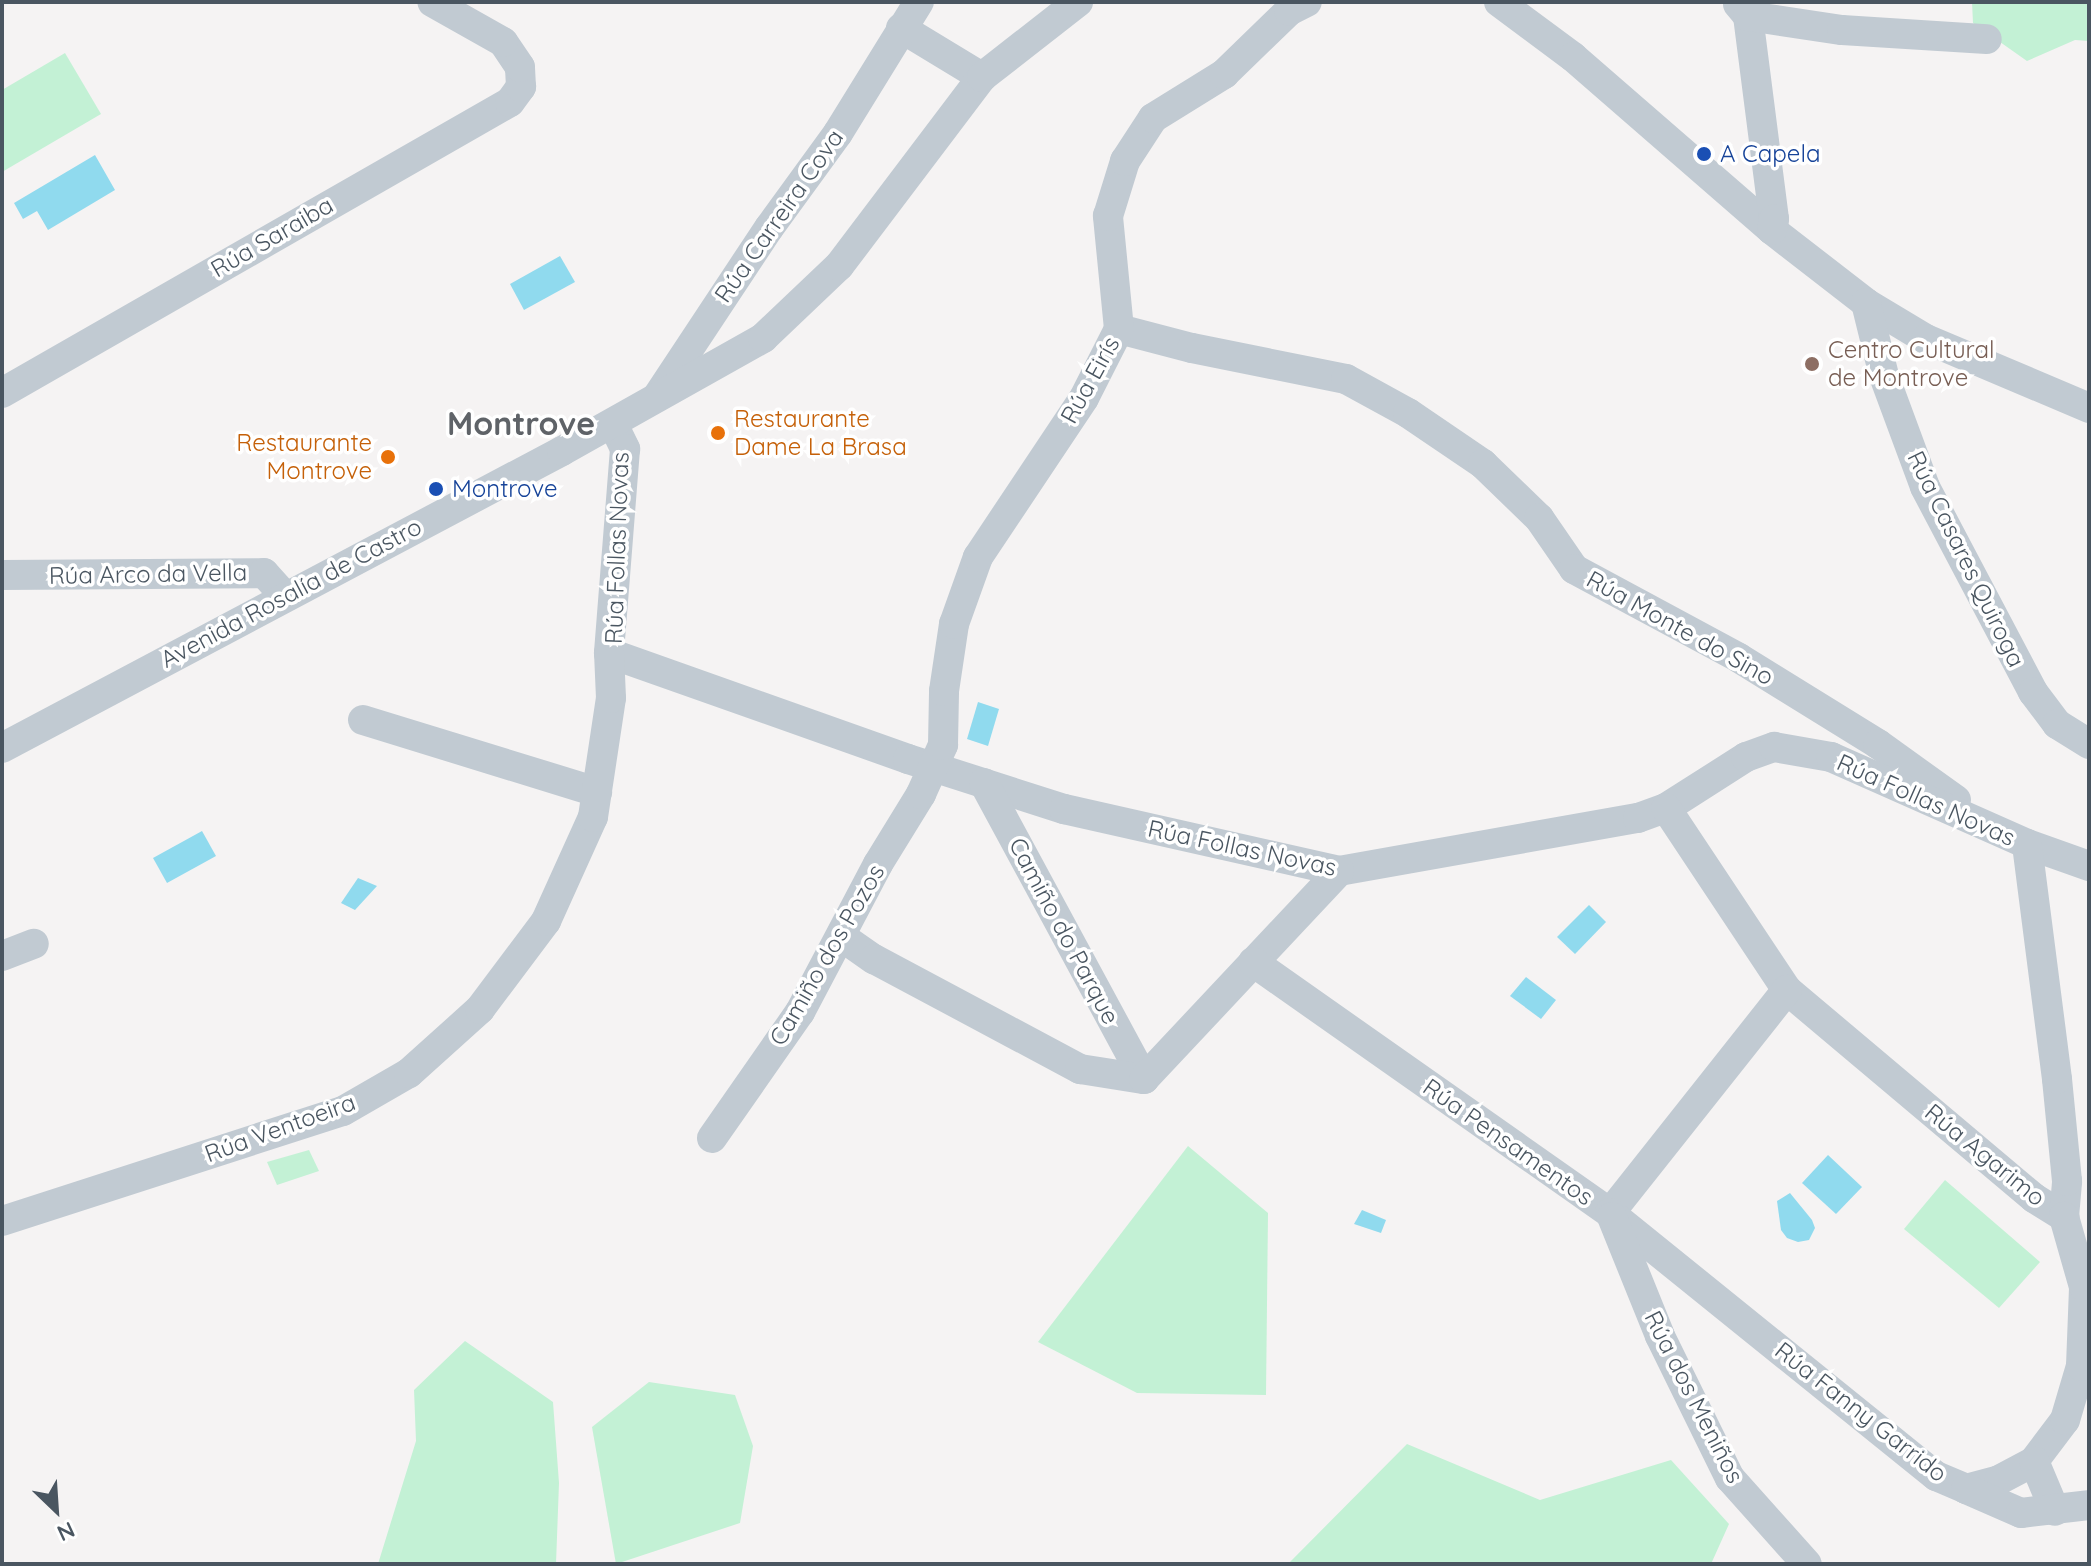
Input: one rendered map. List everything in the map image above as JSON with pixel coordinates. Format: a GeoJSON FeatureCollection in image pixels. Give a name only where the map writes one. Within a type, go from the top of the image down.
{"type":"FeatureCollection","features":[{"type":"Feature","properties":{"kind":"street","name":"Rúa Saraiba"},"geometry":{"type":"LineString","coordinates":[[2,393],[510,102],[521,87],[520,67],[503,42],[432,2]]}},
{"type":"Feature","properties":{"kind":"street","name":"Rúa Carreira Cova"},"geometry":{"type":"LineString","coordinates":[[654,401],[769,228],[838,133],[919,2]]}},
{"type":"Feature","properties":{"kind":"street","name":"Avenida Rosalía de Castro"},"geometry":{"type":"LineString","coordinates":[[2,748],[613,424],[763,338],[839,266],[982,77],[1078,2]]}},
{"type":"Feature","properties":{"kind":"street","name":"Rúa Eirís"},"geometry":{"type":"LineString","coordinates":[[932,767],[943,745],[944,691],[954,624],[978,557],[1084,398],[1119,329],[1108,216],[1125,161],[1153,118],[1224,74],[1289,11],[1307,2]]}},
{"type":"Feature","properties":{"kind":"street"},"geometry":{"type":"LineString","coordinates":[[1499,2],[1573,57],[1772,230],[1866,303],[1926,339],[2089,408]]}},
{"type":"Feature","properties":{"kind":"street"},"geometry":{"type":"LineString","coordinates":[[1772,230],[1774,219],[1742,9],[1842,30],[1987,39]]}},
{"type":"Feature","properties":{"kind":"street"},"geometry":{"type":"LineString","coordinates":[[901,28],[982,77]]}},
{"type":"Feature","properties":{"kind":"street","name":"Rúa Casares Quiroga"},"geometry":{"type":"LineString","coordinates":[[1866,303],[1884,376],[1932,500],[2033,692],[2057,724],[2089,744]]}},
{"type":"Feature","properties":{"kind":"street","name":"Rúa Monte do Sino"},"geometry":{"type":"LineString","coordinates":[[1119,329],[1192,348],[1346,379],[1408,413],[1483,464],[1539,518],[1574,569],[1739,658],[1878,744],[1988,828]]}},
{"type":"Feature","properties":{"kind":"street","name":"Rúa Follas Novas"},"geometry":{"type":"LineString","coordinates":[[613,424],[625,449],[609,653],[932,767],[1064,809],[1339,871],[1638,818],[1666,808],[1746,757],[1774,747],[1831,757],[1988,828],[2089,866]]}},
{"type":"Feature","properties":{"kind":"street","name":"Rúa Arco da Vella"},"geometry":{"type":"LineString","coordinates":[[2,575],[264,573],[285,596]]}},
{"type":"Feature","properties":{"kind":"street","name":"Rúa Ventoeira"},"geometry":{"type":"LineString","coordinates":[[2,1221],[343,1111],[409,1073],[480,1009],[546,921],[593,817],[611,698],[609,653]]}},
{"type":"Feature","properties":{"kind":"street"},"geometry":{"type":"LineString","coordinates":[[363,720],[597,792]]}},
{"type":"Feature","properties":{"kind":"street","name":"Camiño dos Pozos"},"geometry":{"type":"LineString","coordinates":[[712,1138],[800,1012],[878,864],[921,794],[932,767]]}},
{"type":"Feature","properties":{"kind":"street","name":"Camiño do Parque"},"geometry":{"type":"LineString","coordinates":[[984,783],[1144,1079]]}},
{"type":"Feature","properties":{"kind":"street","name":"Rúa Agarimo"},"geometry":{"type":"LineString","coordinates":[[1666,808],[1787,990],[2034,1198],[2064,1217],[2067,1181],[2057,1079],[2027,844]]}},
{"type":"Feature","properties":{"kind":"street"},"geometry":{"type":"LineString","coordinates":[[842,937],[874,959],[1080,1069],[1144,1079],[1339,871]]}},
{"type":"Feature","properties":{"kind":"street"},"geometry":{"type":"LineString","coordinates":[[2,956],[34,944]]}},
{"type":"Feature","properties":{"kind":"street","name":"Rúa Pensamentos"},"geometry":{"type":"LineString","coordinates":[[1253,962],[1610,1213],[1787,990]]}},
{"type":"Feature","properties":{"kind":"street","name":"Rúa Fanny Garrido"},"geometry":{"type":"LineString","coordinates":[[1610,1213],[1936,1476],[1966,1489],[1999,1480],[2034,1461],[2065,1420],[2081,1366],[2084,1287],[2064,1217]]}},
{"type":"Feature","properties":{"kind":"street","name":"Rúa dos Meniños"},"geometry":{"type":"LineString","coordinates":[[1610,1213],[1660,1336],[1730,1478],[1807,1564]]}},
{"type":"Feature","properties":{"kind":"street"},"geometry":{"type":"LineString","coordinates":[[2034,1461],[2055,1511]]}},
{"type":"Feature","properties":{"kind":"street"},"geometry":{"type":"LineString","coordinates":[[1966,1489],[2021,1513],[2089,1505]]}},
{"type":"Feature","properties":{"kind":"green space"},"geometry":{"type":"Polygon","coordinates":[[[1972,2],[2089,2],[2089,41],[2075,40],[2027,61],[1973,23],[1972,2]]]}},
{"type":"Feature","properties":{"kind":"green space"},"geometry":{"type":"Polygon","coordinates":[[[65,53],[101,114],[2,172],[2,90],[65,53]]]}},
{"type":"Feature","properties":{"kind":"green space"},"geometry":{"type":"Polygon","coordinates":[[[1188,1146],[1268,1213],[1266,1395],[1137,1393],[1038,1342],[1188,1146]]]}},
{"type":"Feature","properties":{"kind":"green space"},"geometry":{"type":"Polygon","coordinates":[[[309,1150],[319,1171],[277,1185],[267,1162],[309,1150]]]}},
{"type":"Feature","properties":{"kind":"green space"},"geometry":{"type":"Polygon","coordinates":[[[1945,1180],[2040,1262],[1999,1308],[1904,1229],[1945,1180]]]}},
{"type":"Feature","properties":{"kind":"green space"},"geometry":{"type":"Polygon","coordinates":[[[465,1341],[553,1402],[559,1483],[556,1564],[378,1564],[416,1441],[414,1390],[465,1341]]]}},
{"type":"Feature","properties":{"kind":"green space"},"geometry":{"type":"Polygon","coordinates":[[[649,1382],[735,1395],[753,1446],[740,1523],[616,1564],[592,1427],[649,1382]]]}},
{"type":"Feature","properties":{"kind":"green space"},"geometry":{"type":"Polygon","coordinates":[[[1407,1444],[1540,1500],[1671,1460],[1729,1524],[1711,1564],[1288,1564],[1407,1444]]]}},
{"type":"Feature","properties":{"kind":"water"},"geometry":{"type":"Polygon","coordinates":[[[95,155],[115,190],[48,230],[37,211],[23,219],[14,203],[95,155]]]}},
{"type":"Feature","properties":{"kind":"water"},"geometry":{"type":"Polygon","coordinates":[[[560,256],[575,282],[524,310],[510,284],[560,256]]]}},
{"type":"Feature","properties":{"kind":"water"},"geometry":{"type":"Polygon","coordinates":[[[978,702],[999,709],[988,746],[967,739],[978,702]]]}},
{"type":"Feature","properties":{"kind":"water"},"geometry":{"type":"Polygon","coordinates":[[[202,831],[216,856],[167,883],[153,858],[202,831]]]}},
{"type":"Feature","properties":{"kind":"water"},"geometry":{"type":"Polygon","coordinates":[[[358,878],[377,886],[355,910],[341,903],[358,878]]]}},
{"type":"Feature","properties":{"kind":"water"},"geometry":{"type":"Polygon","coordinates":[[[1589,905],[1606,922],[1575,954],[1557,937],[1589,905]]]}},
{"type":"Feature","properties":{"kind":"water"},"geometry":{"type":"Polygon","coordinates":[[[1526,977],[1556,1000],[1541,1019],[1510,996],[1526,977]]]}},
{"type":"Feature","properties":{"kind":"water"},"geometry":{"type":"Polygon","coordinates":[[[1828,1155],[1862,1187],[1836,1214],[1802,1183],[1828,1155]]]}},
{"type":"Feature","properties":{"kind":"water"},"geometry":{"type":"Polygon","coordinates":[[[1790,1193],[1812,1220],[1815,1228],[1809,1240],[1798,1242],[1787,1238],[1781,1230],[1777,1201],[1790,1193]]]}},
{"type":"Feature","properties":{"kind":"water"},"geometry":{"type":"Polygon","coordinates":[[[1362,1210],[1386,1220],[1381,1233],[1354,1224],[1362,1210]]]}},
{"type":"Feature","properties":{"kind":"place","name":"A Capela"},"geometry":{"type":"Point","coordinates":[1704,154]}},
{"type":"Feature","properties":{"kind":"place","name":"Centro Cultural de Montrove"},"geometry":{"type":"Point","coordinates":[1812,364]}},
{"type":"Feature","properties":{"kind":"place","name":"Restaurante Dame La Brasa"},"geometry":{"type":"Point","coordinates":[718,433]}},
{"type":"Feature","properties":{"kind":"place","name":"Restaurante Montrove"},"geometry":{"type":"Point","coordinates":[388,457]}},
{"type":"Feature","properties":{"kind":"place","name":"Montrove"},"geometry":{"type":"Point","coordinates":[436,489]}},
{"type":"Feature","properties":{"kind":"district","name":"Montrove"},"geometry":{"type":"Point","coordinates":[521,423]}}]}
